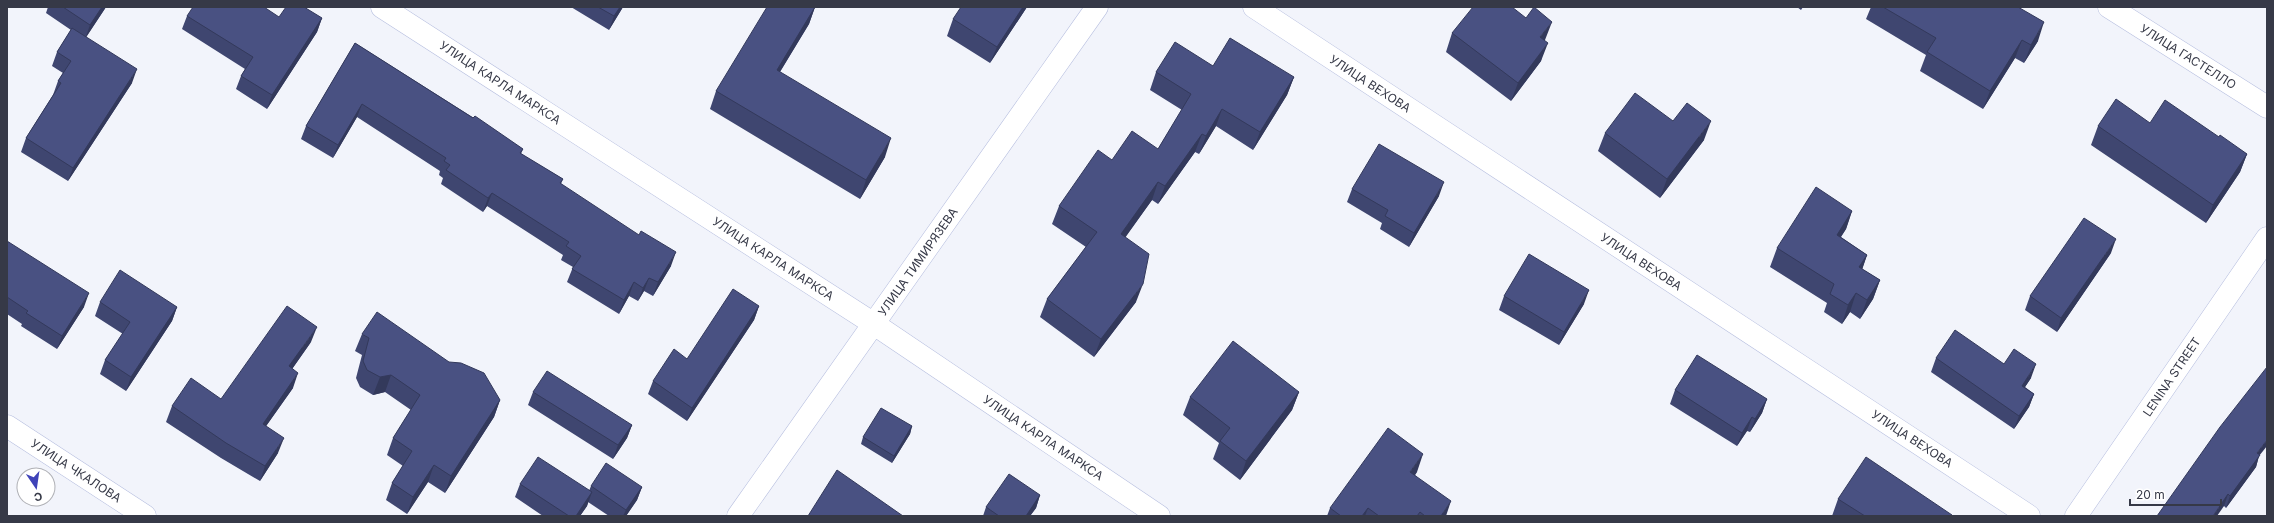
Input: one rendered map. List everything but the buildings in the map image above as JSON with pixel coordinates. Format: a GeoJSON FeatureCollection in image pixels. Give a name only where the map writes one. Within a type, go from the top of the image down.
{"type":"FeatureCollection","features":[{"type":"Feature","properties":{"kind":"street","name":"УЛИЦА КАРЛА МАРКСА"},"geometry":{"type":"LineString","coordinates":[[382,7],[874,324],[1159,516]]}},
{"type":"Feature","properties":{"kind":"street","name":"УЛИЦА ТИМИРЯЗЕВА"},"geometry":{"type":"LineString","coordinates":[[738,516],[1097,7]]}},
{"type":"Feature","properties":{"kind":"street","name":"УЛИЦА ВЕХОВА"},"geometry":{"type":"LineString","coordinates":[[1254,7],[2029,516]]}},
{"type":"Feature","properties":{"kind":"street","name":"УЛИЦА ГАСТЕЛЛО"},"geometry":{"type":"LineString","coordinates":[[2109,7],[2267,107]]}},
{"type":"Feature","properties":{"kind":"street","name":"LENINA STREET"},"geometry":{"type":"LineString","coordinates":[[2076,516],[2267,238]]}},
{"type":"Feature","properties":{"kind":"street","name":"УЛИЦА ЧКАЛОВА"},"geometry":{"type":"LineString","coordinates":[[7,426],[145,516]]}}]}
